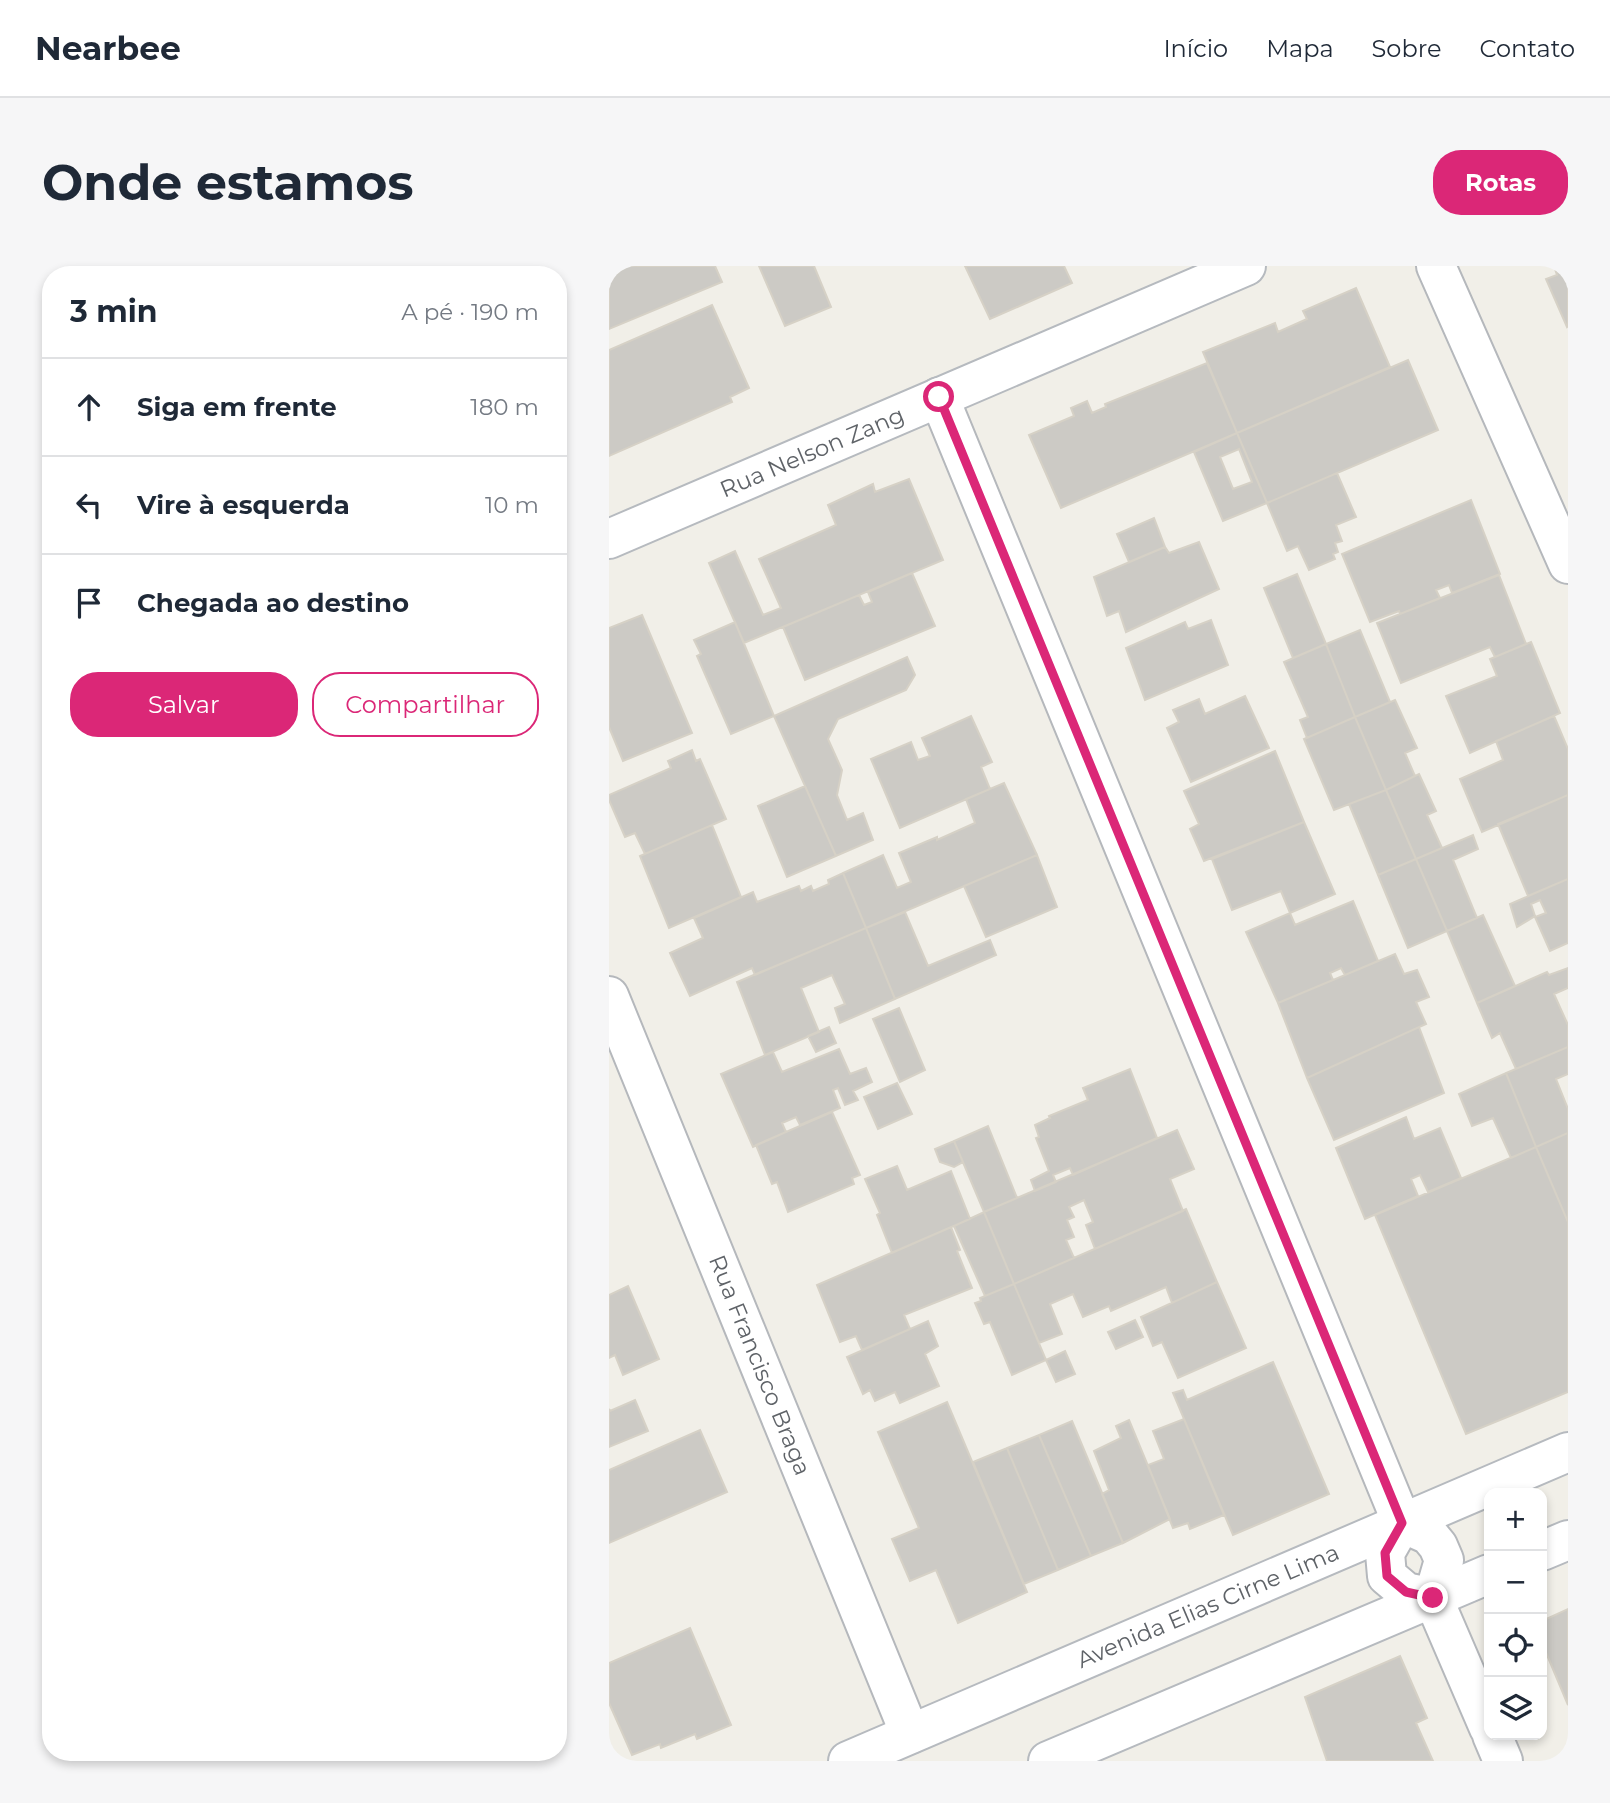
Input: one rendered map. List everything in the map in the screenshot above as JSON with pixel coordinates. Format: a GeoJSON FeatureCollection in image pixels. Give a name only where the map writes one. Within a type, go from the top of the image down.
{"type":"FeatureCollection","features":[{"type":"Feature","properties":{"kind":"street","name":"Rua Nelson Zang"},"geometry":{"type":"LineString","coordinates":[[609,538],[1246,266]]}},
{"type":"Feature","properties":{"kind":"street"},"geometry":{"type":"LineString","coordinates":[[1436,266],[1568,564]]}},
{"type":"Feature","properties":{"kind":"street"},"geometry":{"type":"LineString","coordinates":[[939,397],[1402,1523],[1429,1535],[1444,1560],[1433,1598],[1484,1716]]}},
{"type":"Feature","properties":{"kind":"street","name":"Rua Francisco Braga"},"geometry":{"type":"LineString","coordinates":[[609,996],[911,1734]]}},
{"type":"Feature","properties":{"kind":"street","name":"Avenida Elias Cirne Lima"},"geometry":{"type":"LineString","coordinates":[[848,1761],[1568,1452]]}},
{"type":"Feature","properties":{"kind":"street"},"geometry":{"type":"LineString","coordinates":[[1402,1523],[1385,1553],[1387,1576],[1406,1592],[1433,1598]]}},
{"type":"Feature","properties":{"kind":"street"},"geometry":{"type":"LineString","coordinates":[[1547,1549],[1568,1540]]}},
{"type":"Feature","properties":{"kind":"street"},"geometry":{"type":"LineString","coordinates":[[1048,1761],[1484,1576]]}},
{"type":"Feature","properties":{"kind":"street"},"geometry":{"type":"LineString","coordinates":[[1494,1740],[1503,1761]]}},
{"type":"Feature","properties":{"kind":"building"},"geometry":{"type":"Polygon","coordinates":[[[609,266],[715,266],[722,282],[609,329],[609,266]]]}},
{"type":"Feature","properties":{"kind":"building"},"geometry":{"type":"Polygon","coordinates":[[[759,266],[814,266],[831,307],[785,326],[759,266]]]}},
{"type":"Feature","properties":{"kind":"building"},"geometry":{"type":"Polygon","coordinates":[[[965,266],[1064,266],[1072,283],[990,319],[965,266]]]}},
{"type":"Feature","properties":{"kind":"building"},"geometry":{"type":"Polygon","coordinates":[[[1554,266],[1568,266],[1567,327],[1546,279],[1557,275],[1554,266]]]}},
{"type":"Feature","properties":{"kind":"building"},"geometry":{"type":"Polygon","coordinates":[[[1356,288],[1390,367],[1237,433],[1203,352],[1275,323],[1278,332],[1307,319],[1303,311],[1356,288]]]}},
{"type":"Feature","properties":{"kind":"building"},"geometry":{"type":"Polygon","coordinates":[[[712,305],[749,388],[730,397],[732,402],[609,456],[609,350],[712,305]]]}},
{"type":"Feature","properties":{"kind":"building"},"geometry":{"type":"Polygon","coordinates":[[[1408,360],[1438,430],[1267,503],[1237,433],[1408,360]]]}},
{"type":"Feature","properties":{"kind":"building"},"geometry":{"type":"Polygon","coordinates":[[[1207,363],[1237,433],[1061,508],[1029,435],[1074,416],[1071,408],[1087,401],[1092,413],[1106,407],[1105,404],[1207,363]]]}},
{"type":"Feature","properties":{"kind":"building"},"geometry":{"type":"Polygon","coordinates":[[[1237,433],[1267,503],[1223,521],[1194,452],[1237,433]],[[1239,449],[1220,457],[1233,489],[1252,482],[1239,449]]]}},
{"type":"Feature","properties":{"kind":"building"},"geometry":{"type":"Polygon","coordinates":[[[1337,473],[1356,517],[1336,525],[1342,541],[1335,543],[1338,552],[1333,554],[1335,559],[1309,570],[1298,546],[1287,551],[1267,503],[1337,473]]]}},
{"type":"Feature","properties":{"kind":"building"},"geometry":{"type":"Polygon","coordinates":[[[909,479],[943,560],[744,643],[709,563],[735,551],[763,615],[781,608],[759,559],[836,525],[828,505],[873,484],[875,492],[909,479]]]}},
{"type":"Feature","properties":{"kind":"building"},"geometry":{"type":"Polygon","coordinates":[[[1471,500],[1500,574],[1452,593],[1449,585],[1436,590],[1440,598],[1400,614],[1399,611],[1370,622],[1342,554],[1471,500]]]}},
{"type":"Feature","properties":{"kind":"building"},"geometry":{"type":"Polygon","coordinates":[[[1154,518],[1165,547],[1129,562],[1117,534],[1154,518]]]}},
{"type":"Feature","properties":{"kind":"building"},"geometry":{"type":"Polygon","coordinates":[[[1199,542],[1219,589],[1126,632],[1119,611],[1107,616],[1094,577],[1165,547],[1169,553],[1199,542]]]}},
{"type":"Feature","properties":{"kind":"building"},"geometry":{"type":"Polygon","coordinates":[[[912,573],[935,626],[805,680],[783,627],[859,595],[864,605],[872,602],[868,592],[912,573]]]}},
{"type":"Feature","properties":{"kind":"building"},"geometry":{"type":"Polygon","coordinates":[[[1297,574],[1326,644],[1293,658],[1264,588],[1297,574]]]}},
{"type":"Feature","properties":{"kind":"building"},"geometry":{"type":"Polygon","coordinates":[[[1499,575],[1526,644],[1495,657],[1490,647],[1401,683],[1377,623],[1499,575]]]}},
{"type":"Feature","properties":{"kind":"building"},"geometry":{"type":"Polygon","coordinates":[[[642,615],[692,733],[623,761],[609,727],[609,628],[642,615]]]}},
{"type":"Feature","properties":{"kind":"building"},"geometry":{"type":"Polygon","coordinates":[[[1211,620],[1228,665],[1145,700],[1126,648],[1185,622],[1188,629],[1211,620]]]}},
{"type":"Feature","properties":{"kind":"building"},"geometry":{"type":"Polygon","coordinates":[[[735,622],[774,716],[731,734],[697,656],[701,654],[694,640],[735,622]]]}},
{"type":"Feature","properties":{"kind":"building"},"geometry":{"type":"Polygon","coordinates":[[[1360,630],[1390,702],[1355,717],[1326,644],[1360,630]]]}},
{"type":"Feature","properties":{"kind":"building"},"geometry":{"type":"Polygon","coordinates":[[[1531,642],[1560,713],[1470,753],[1446,696],[1497,676],[1490,659],[1531,642]]]}},
{"type":"Feature","properties":{"kind":"building"},"geometry":{"type":"Polygon","coordinates":[[[1326,644],[1355,717],[1307,738],[1300,720],[1308,717],[1284,662],[1326,644]]]}},
{"type":"Feature","properties":{"kind":"building"},"geometry":{"type":"Polygon","coordinates":[[[907,657],[915,675],[906,690],[838,719],[828,739],[842,770],[837,795],[847,820],[863,813],[873,840],[836,856],[774,716],[907,657]]]}},
{"type":"Feature","properties":{"kind":"building"},"geometry":{"type":"Polygon","coordinates":[[[1245,696],[1269,748],[1191,782],[1167,728],[1179,722],[1173,710],[1199,699],[1205,714],[1245,696]]]}},
{"type":"Feature","properties":{"kind":"building"},"geometry":{"type":"Polygon","coordinates":[[[1395,700],[1417,748],[1405,753],[1415,776],[1386,790],[1355,717],[1395,700]]]}},
{"type":"Feature","properties":{"kind":"building"},"geometry":{"type":"Polygon","coordinates":[[[971,716],[992,762],[981,767],[990,789],[900,828],[871,759],[911,742],[918,760],[930,756],[922,738],[971,716]]]}},
{"type":"Feature","properties":{"kind":"building"},"geometry":{"type":"Polygon","coordinates":[[[1554,716],[1568,749],[1568,795],[1482,832],[1460,779],[1503,760],[1496,741],[1554,716]]]}},
{"type":"Feature","properties":{"kind":"building"},"geometry":{"type":"Polygon","coordinates":[[[1355,717],[1386,790],[1334,810],[1304,739],[1355,717]]]}},
{"type":"Feature","properties":{"kind":"building"},"geometry":{"type":"Polygon","coordinates":[[[692,750],[696,761],[700,759],[726,819],[645,854],[635,833],[625,837],[609,795],[671,768],[668,761],[692,750]]]}},
{"type":"Feature","properties":{"kind":"building"},"geometry":{"type":"Polygon","coordinates":[[[1275,751],[1304,822],[1204,861],[1190,829],[1199,824],[1184,791],[1275,751]]]}},
{"type":"Feature","properties":{"kind":"building"},"geometry":{"type":"Polygon","coordinates":[[[1419,774],[1436,811],[1427,815],[1442,848],[1416,859],[1386,790],[1419,774]]]}},
{"type":"Feature","properties":{"kind":"building"},"geometry":{"type":"Polygon","coordinates":[[[1004,783],[1037,855],[866,928],[843,873],[883,855],[897,888],[911,882],[899,853],[975,823],[966,799],[1004,783]]]}},
{"type":"Feature","properties":{"kind":"building"},"geometry":{"type":"Polygon","coordinates":[[[805,786],[836,856],[787,877],[758,806],[805,786]]]}},
{"type":"Feature","properties":{"kind":"building"},"geometry":{"type":"Polygon","coordinates":[[[1386,790],[1416,859],[1378,875],[1349,804],[1386,790]]]}},
{"type":"Feature","properties":{"kind":"building"},"geometry":{"type":"Polygon","coordinates":[[[1568,795],[1568,879],[1528,896],[1498,824],[1568,795]]]}},
{"type":"Feature","properties":{"kind":"building"},"geometry":{"type":"Polygon","coordinates":[[[1304,822],[1335,894],[1290,913],[1281,891],[1232,910],[1212,859],[1304,822]]]}},
{"type":"Feature","properties":{"kind":"building"},"geometry":{"type":"Polygon","coordinates":[[[712,825],[741,897],[669,928],[640,856],[712,825]]]}},
{"type":"Feature","properties":{"kind":"building"},"geometry":{"type":"Polygon","coordinates":[[[1473,835],[1478,849],[1453,860],[1477,918],[1447,931],[1416,859],[1473,835]]]}},
{"type":"Feature","properties":{"kind":"building"},"geometry":{"type":"Polygon","coordinates":[[[1037,855],[1057,907],[986,937],[964,886],[1037,855]]]}},
{"type":"Feature","properties":{"kind":"building"},"geometry":{"type":"Polygon","coordinates":[[[1416,859],[1447,931],[1408,948],[1378,875],[1416,859]]]}},
{"type":"Feature","properties":{"kind":"building"},"geometry":{"type":"Polygon","coordinates":[[[843,873],[866,928],[755,975],[752,968],[690,996],[670,953],[703,938],[694,918],[753,892],[757,902],[799,886],[801,891],[811,886],[813,891],[829,884],[828,880],[843,873]]]}},
{"type":"Feature","properties":{"kind":"building"},"geometry":{"type":"Polygon","coordinates":[[[1568,879],[1568,943],[1550,951],[1535,917],[1546,913],[1540,900],[1531,904],[1535,916],[1517,927],[1510,904],[1568,879]]]}},
{"type":"Feature","properties":{"kind":"building"},"geometry":{"type":"Polygon","coordinates":[[[1353,901],[1378,961],[1345,975],[1341,968],[1330,973],[1333,980],[1278,1003],[1246,932],[1290,913],[1295,925],[1353,901]]]}},
{"type":"Feature","properties":{"kind":"building"},"geometry":{"type":"Polygon","coordinates":[[[905,912],[928,966],[990,940],[996,955],[895,999],[866,928],[905,912]]]}},
{"type":"Feature","properties":{"kind":"building"},"geometry":{"type":"Polygon","coordinates":[[[1483,915],[1515,986],[1477,1003],[1447,931],[1483,915]]]}},
{"type":"Feature","properties":{"kind":"building"},"geometry":{"type":"Polygon","coordinates":[[[866,928],[895,999],[840,1023],[835,1008],[845,1004],[832,975],[801,988],[819,1032],[765,1055],[737,982],[866,928]]]}},
{"type":"Feature","properties":{"kind":"building"},"geometry":{"type":"Polygon","coordinates":[[[1395,954],[1404,974],[1417,970],[1429,997],[1416,1002],[1426,1024],[1307,1078],[1278,1003],[1395,954]]]}},
{"type":"Feature","properties":{"kind":"building"},"geometry":{"type":"Polygon","coordinates":[[[1568,968],[1568,988],[1554,994],[1568,1025],[1568,1047],[1516,1069],[1500,1033],[1492,1038],[1477,1003],[1547,972],[1549,975],[1568,968]]]}},
{"type":"Feature","properties":{"kind":"building"},"geometry":{"type":"Polygon","coordinates":[[[899,1008],[925,1070],[900,1082],[873,1019],[899,1008]]]}},
{"type":"Feature","properties":{"kind":"building"},"geometry":{"type":"Polygon","coordinates":[[[829,1027],[836,1043],[816,1052],[808,1036],[829,1027]]]}},
{"type":"Feature","properties":{"kind":"building"},"geometry":{"type":"Polygon","coordinates":[[[1419,1027],[1444,1093],[1334,1140],[1307,1078],[1419,1027]]]}},
{"type":"Feature","properties":{"kind":"building"},"geometry":{"type":"Polygon","coordinates":[[[1568,1047],[1568,1074],[1556,1079],[1568,1109],[1568,1133],[1536,1147],[1506,1073],[1568,1047]]]}},
{"type":"Feature","properties":{"kind":"building"},"geometry":{"type":"Polygon","coordinates":[[[839,1049],[850,1074],[866,1068],[872,1082],[853,1091],[858,1100],[845,1105],[838,1088],[833,1090],[840,1108],[800,1125],[796,1117],[782,1123],[786,1132],[753,1147],[721,1074],[773,1052],[782,1072],[839,1049]]]}},
{"type":"Feature","properties":{"kind":"building"},"geometry":{"type":"Polygon","coordinates":[[[1130,1069],[1157,1138],[1073,1175],[1070,1168],[1053,1175],[1056,1182],[1035,1191],[1031,1180],[1049,1171],[1036,1138],[1039,1137],[1035,1125],[1050,1118],[1049,1116],[1088,1100],[1083,1088],[1130,1069]]]}},
{"type":"Feature","properties":{"kind":"building"},"geometry":{"type":"Polygon","coordinates":[[[1506,1073],[1536,1147],[1511,1158],[1493,1118],[1472,1126],[1459,1094],[1506,1073]]]}},
{"type":"Feature","properties":{"kind":"building"},"geometry":{"type":"Polygon","coordinates":[[[897,1083],[912,1114],[878,1129],[864,1097],[897,1083]]]}},
{"type":"Feature","properties":{"kind":"building"},"geometry":{"type":"Polygon","coordinates":[[[832,1112],[860,1175],[852,1178],[854,1184],[788,1212],[777,1182],[772,1184],[756,1145],[832,1112]]]}},
{"type":"Feature","properties":{"kind":"building"},"geometry":{"type":"Polygon","coordinates":[[[1406,1117],[1414,1139],[1440,1128],[1461,1178],[1428,1192],[1420,1175],[1411,1179],[1418,1196],[1365,1219],[1336,1148],[1406,1117]]]}},
{"type":"Feature","properties":{"kind":"building"},"geometry":{"type":"Polygon","coordinates":[[[988,1126],[1017,1198],[984,1212],[954,1141],[988,1126]]]}},
{"type":"Feature","properties":{"kind":"building"},"geometry":{"type":"Polygon","coordinates":[[[1177,1130],[1194,1169],[1170,1179],[1183,1211],[1095,1249],[1086,1225],[1093,1222],[1084,1200],[1069,1207],[1074,1217],[1067,1220],[1074,1237],[1066,1240],[1074,1258],[1014,1284],[984,1212],[1177,1130]]]}},
{"type":"Feature","properties":{"kind":"building"},"geometry":{"type":"Polygon","coordinates":[[[1568,1133],[1568,1222],[1536,1147],[1568,1133]]]}},
{"type":"Feature","properties":{"kind":"building"},"geometry":{"type":"Polygon","coordinates":[[[954,1141],[963,1162],[954,1167],[940,1162],[935,1149],[954,1141]]]}},
{"type":"Feature","properties":{"kind":"building"},"geometry":{"type":"Polygon","coordinates":[[[1536,1147],[1568,1222],[1568,1392],[1466,1434],[1375,1215],[1536,1147]]]}},
{"type":"Feature","properties":{"kind":"building"},"geometry":{"type":"Polygon","coordinates":[[[897,1166],[907,1190],[951,1171],[970,1219],[892,1253],[877,1215],[880,1213],[865,1179],[897,1166]]]}},
{"type":"Feature","properties":{"kind":"building"},"geometry":{"type":"Polygon","coordinates":[[[1186,1209],[1217,1282],[1172,1303],[1166,1287],[1111,1311],[1109,1306],[1083,1317],[1073,1294],[1050,1304],[1062,1334],[1039,1343],[1014,1284],[1186,1209]]]}},
{"type":"Feature","properties":{"kind":"building"},"geometry":{"type":"Polygon","coordinates":[[[984,1212],[1014,1284],[985,1296],[954,1226],[984,1212]]]}},
{"type":"Feature","properties":{"kind":"building"},"geometry":{"type":"Polygon","coordinates":[[[951,1227],[960,1250],[957,1251],[972,1288],[904,1315],[910,1329],[862,1350],[856,1336],[840,1342],[817,1285],[951,1227]]]}},
{"type":"Feature","properties":{"kind":"building"},"geometry":{"type":"Polygon","coordinates":[[[1217,1282],[1246,1348],[1178,1378],[1162,1342],[1153,1346],[1141,1317],[1217,1282]]]}},
{"type":"Feature","properties":{"kind":"building"},"geometry":{"type":"Polygon","coordinates":[[[1014,1284],[1046,1360],[1012,1375],[990,1322],[984,1324],[975,1303],[981,1301],[980,1298],[1014,1284]]]}},
{"type":"Feature","properties":{"kind":"building"},"geometry":{"type":"Polygon","coordinates":[[[628,1286],[659,1359],[623,1375],[615,1355],[609,1358],[609,1295],[628,1286]]]}},
{"type":"Feature","properties":{"kind":"building"},"geometry":{"type":"Polygon","coordinates":[[[1135,1320],[1143,1337],[1116,1349],[1108,1332],[1135,1320]]]}},
{"type":"Feature","properties":{"kind":"building"},"geometry":{"type":"Polygon","coordinates":[[[928,1321],[938,1346],[925,1354],[939,1386],[900,1403],[895,1392],[875,1401],[870,1390],[863,1394],[847,1357],[928,1321]]]}},
{"type":"Feature","properties":{"kind":"building"},"geometry":{"type":"Polygon","coordinates":[[[1065,1351],[1075,1374],[1056,1382],[1046,1360],[1065,1351]]]}},
{"type":"Feature","properties":{"kind":"building"},"geometry":{"type":"Polygon","coordinates":[[[1273,1362],[1329,1494],[1233,1535],[1173,1393],[1183,1390],[1187,1400],[1273,1362]]]}},
{"type":"Feature","properties":{"kind":"building"},"geometry":{"type":"Polygon","coordinates":[[[635,1400],[648,1431],[609,1447],[609,1409],[610,1411],[635,1400]]]}},
{"type":"Feature","properties":{"kind":"building"},"geometry":{"type":"Polygon","coordinates":[[[947,1402],[1027,1592],[958,1623],[936,1570],[910,1581],[892,1539],[919,1528],[878,1432],[947,1402]]]}},
{"type":"Feature","properties":{"kind":"building"},"geometry":{"type":"Polygon","coordinates":[[[1184,1419],[1224,1515],[1190,1529],[1188,1523],[1173,1528],[1148,1465],[1164,1459],[1153,1431],[1184,1419]]]}},
{"type":"Feature","properties":{"kind":"building"},"geometry":{"type":"Polygon","coordinates":[[[1129,1420],[1170,1519],[1123,1543],[1102,1494],[1109,1490],[1094,1451],[1121,1438],[1116,1426],[1129,1420]]]}},
{"type":"Feature","properties":{"kind":"building"},"geometry":{"type":"Polygon","coordinates":[[[1072,1421],[1123,1543],[1091,1556],[1039,1435],[1072,1421]]]}},
{"type":"Feature","properties":{"kind":"building"},"geometry":{"type":"Polygon","coordinates":[[[700,1430],[727,1492],[609,1543],[609,1470],[700,1430]]]}},
{"type":"Feature","properties":{"kind":"building"},"geometry":{"type":"Polygon","coordinates":[[[1039,1435],[1091,1556],[1058,1570],[1007,1448],[1039,1435]]]}},
{"type":"Feature","properties":{"kind":"building"},"geometry":{"type":"Polygon","coordinates":[[[1007,1448],[1058,1570],[1024,1584],[973,1462],[1007,1448]]]}},
{"type":"Feature","properties":{"kind":"building"},"geometry":{"type":"Polygon","coordinates":[[[1568,1609],[1568,1705],[1547,1655],[1547,1619],[1568,1609]]]}},
{"type":"Feature","properties":{"kind":"building"},"geometry":{"type":"Polygon","coordinates":[[[690,1628],[731,1725],[697,1739],[695,1734],[661,1748],[660,1744],[632,1755],[609,1703],[609,1663],[690,1628]]]}},
{"type":"Feature","properties":{"kind":"building"},"geometry":{"type":"Polygon","coordinates":[[[1400,1656],[1427,1718],[1416,1723],[1433,1761],[1327,1761],[1305,1697],[1400,1656]]]}},
{"type":"Feature","properties":{"kind":"route"},"geometry":{"type":"LineString","coordinates":[[939,397],[1402,1523],[1385,1553],[1387,1576],[1406,1592],[1433,1598]]}}]}
